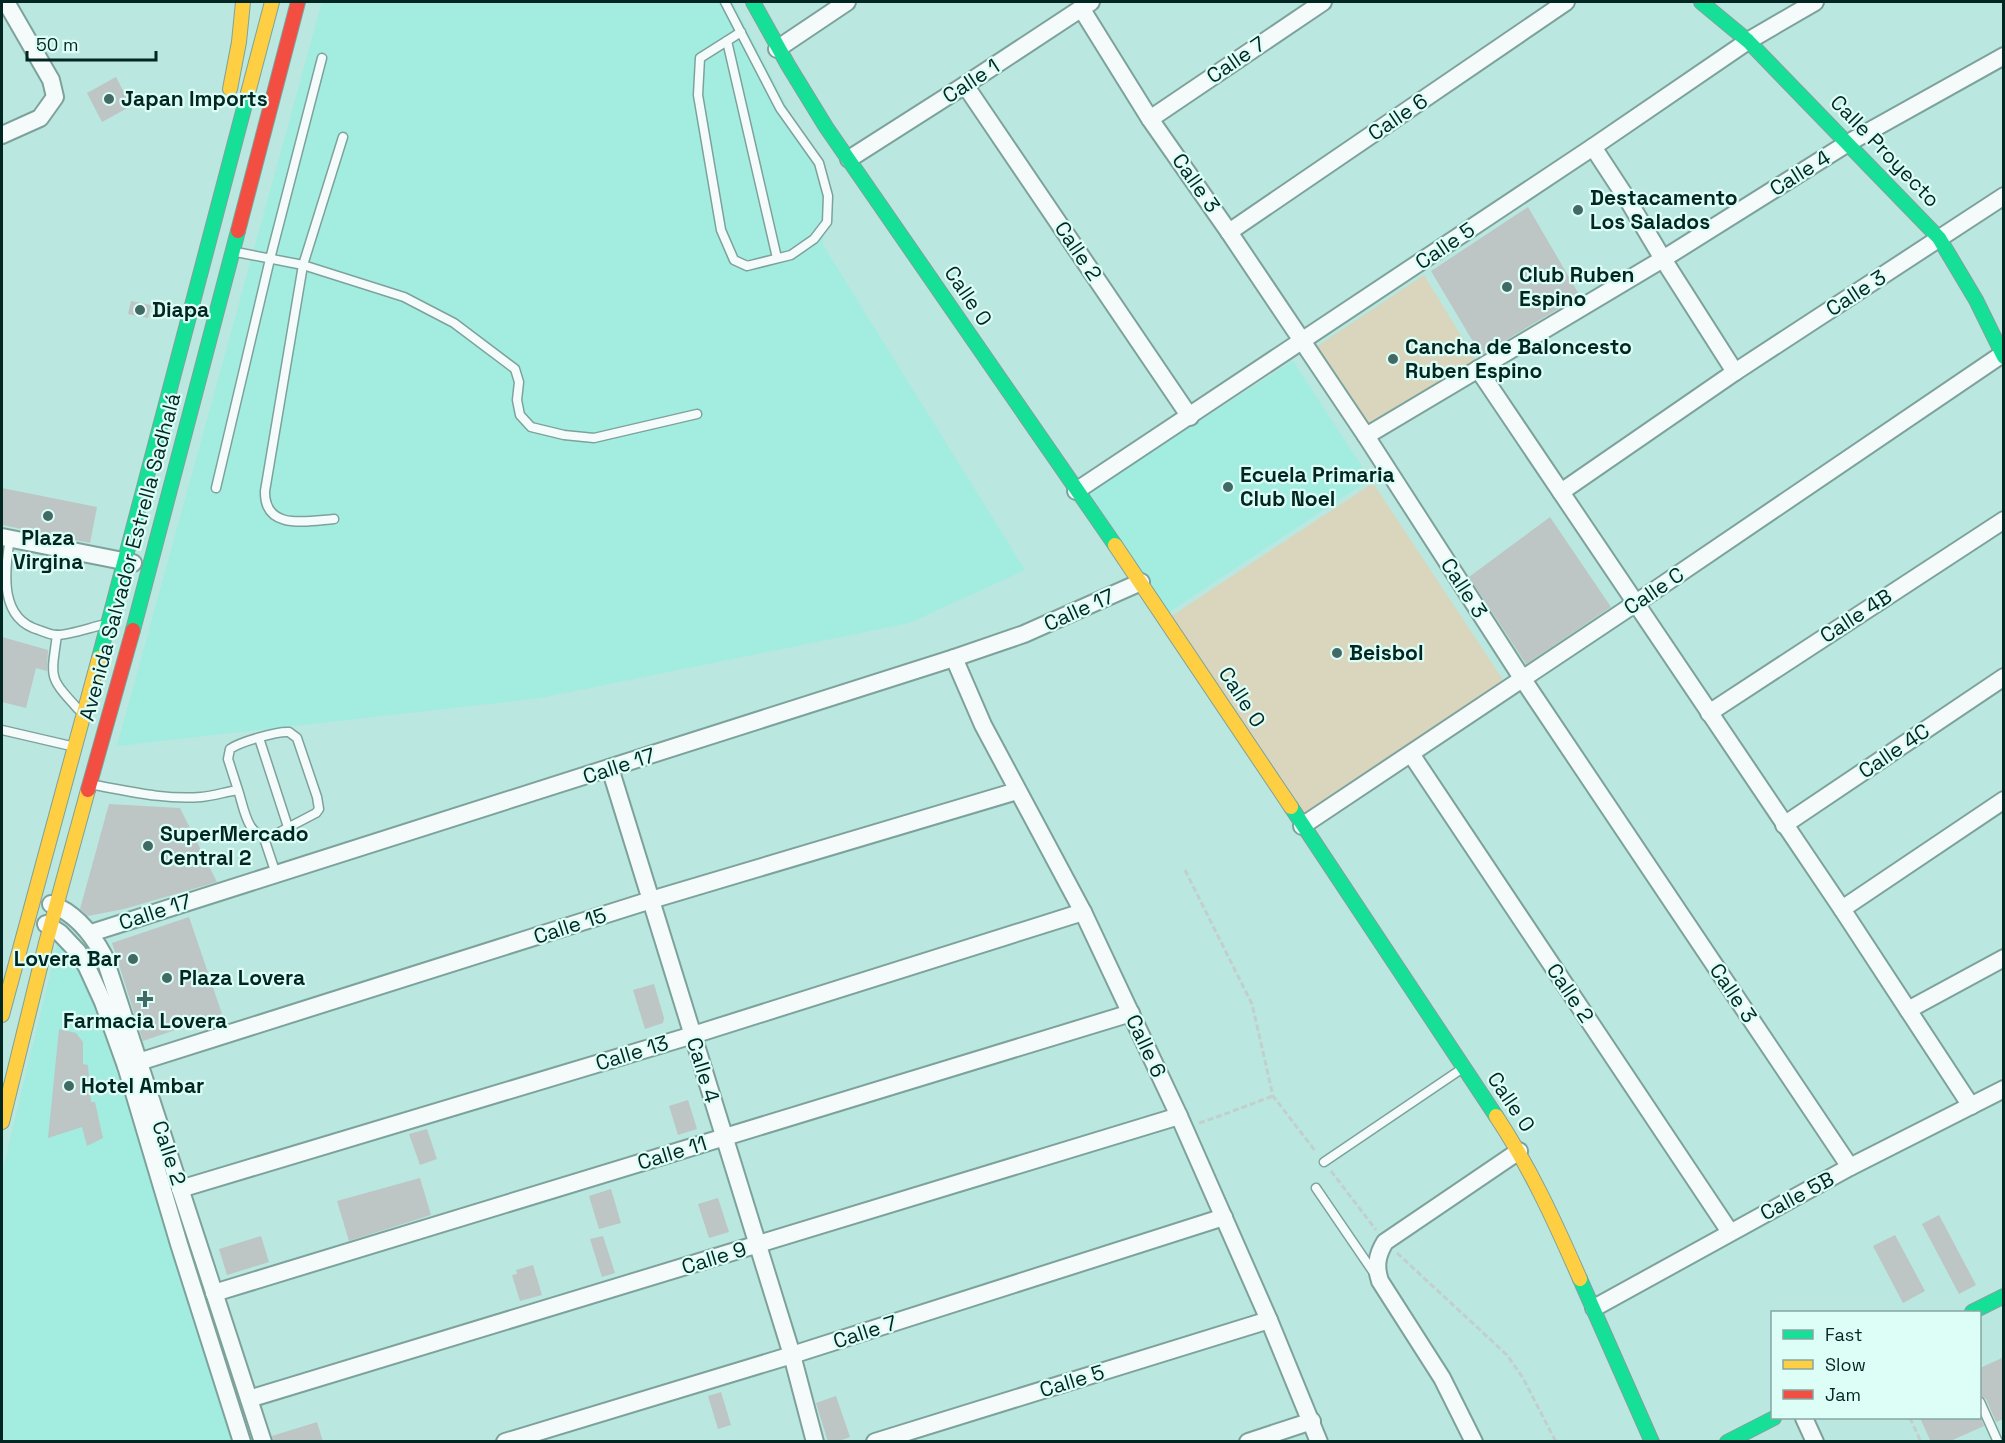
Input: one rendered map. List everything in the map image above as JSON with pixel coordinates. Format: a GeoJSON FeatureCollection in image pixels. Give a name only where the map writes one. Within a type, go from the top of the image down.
{"type":"FeatureCollection","features":[{"type":"Feature","properties":{"kind":"main road"},"geometry":{"type":"LineString","coordinates":[[226,106],[239,42],[243,2]]}},
{"type":"Feature","properties":{"kind":"main road","name":"Avenida Salvador Estrella Sadhalá"},"geometry":{"type":"LineString","coordinates":[[2,1015],[32,897],[126,561],[272,2]]}},
{"type":"Feature","properties":{"kind":"main road","name":"Avenida Salvador Estrella Sadhalá"},"geometry":{"type":"LineString","coordinates":[[2,1122],[56,906],[150,568],[298,2]]}},
{"type":"Feature","properties":{"kind":"main road","name":"Calle 0"},"geometry":{"type":"LineString","coordinates":[[753,2],[777,49],[849,159],[1141,582],[1519,1151],[1550,1209],[1652,1442]]}},
{"type":"Feature","properties":{"kind":"main road","name":"Calle Proyecto"},"geometry":{"type":"LineString","coordinates":[[1701,2],[1748,40],[1939,238],[1976,300],[2003,355]]}},
{"type":"Feature","properties":{"kind":"main road"},"geometry":{"type":"LineString","coordinates":[[126,561],[122,529],[161,369]]}},
{"type":"Feature","properties":{"kind":"main road"},"geometry":{"type":"LineString","coordinates":[[1974,1311],[2004,1296]]}},
{"type":"Feature","properties":{"kind":"main road"},"geometry":{"type":"LineString","coordinates":[[1727,1442],[1772,1419]]}},
{"type":"Feature","properties":{"kind":"street"},"geometry":{"type":"LineString","coordinates":[[2,135],[40,118],[55,97],[51,80],[6,2]]}},
{"type":"Feature","properties":{"kind":"street"},"geometry":{"type":"LineString","coordinates":[[777,49],[847,2]]}},
{"type":"Feature","properties":{"kind":"street","name":"Calle 7"},"geometry":{"type":"LineString","coordinates":[[1150,119],[1323,2]]}},
{"type":"Feature","properties":{"kind":"street","name":"Calle 6"},"geometry":{"type":"LineString","coordinates":[[1229,232],[1566,2]]}},
{"type":"Feature","properties":{"kind":"street","name":"Calle 5"},"geometry":{"type":"LineString","coordinates":[[1076,491],[1593,147],[1748,40],[1815,2]]}},
{"type":"Feature","properties":{"kind":"street","name":"Calle 3"},"geometry":{"type":"LineString","coordinates":[[1086,5],[1150,119],[1366,436],[1522,678],[1850,1167]]}},
{"type":"Feature","properties":{"kind":"street","name":"Calle 1"},"geometry":{"type":"LineString","coordinates":[[849,159],[965,86],[1086,5]]}},
{"type":"Feature","properties":{"kind":"street","name":"Calle 4"},"geometry":{"type":"LineString","coordinates":[[1366,436],[1662,259],[1848,142],[2004,56]]}},
{"type":"Feature","properties":{"kind":"street","name":"Calle 2"},"geometry":{"type":"LineString","coordinates":[[965,86],[1190,417]]}},
{"type":"Feature","properties":{"kind":"street"},"geometry":{"type":"LineString","coordinates":[[1593,147],[1735,372]]}},
{"type":"Feature","properties":{"kind":"street","name":"Calle 3"},"geometry":{"type":"LineString","coordinates":[[1561,492],[1735,372],[2004,196]]}},
{"type":"Feature","properties":{"kind":"street","name":"Calle C"},"geometry":{"type":"LineString","coordinates":[[1302,826],[2003,355]]}},
{"type":"Feature","properties":{"kind":"street"},"geometry":{"type":"LineString","coordinates":[[1478,369],[1842,909],[1971,1106]]}},
{"type":"Feature","properties":{"kind":"street","name":"Calle 4B"},"geometry":{"type":"LineString","coordinates":[[1708,713],[2004,520]]}},
{"type":"Feature","properties":{"kind":"street"},"geometry":{"type":"LineString","coordinates":[[6,538],[126,561],[150,568]]}},
{"type":"Feature","properties":{"kind":"street","name":"Calle 17"},"geometry":{"type":"LineString","coordinates":[[91,933],[954,658],[1024,634],[1141,582]]}},
{"type":"Feature","properties":{"kind":"street","name":"Calle 6"},"geometry":{"type":"LineString","coordinates":[[954,658],[983,725],[1083,912],[1131,1013],[1224,1217],[1319,1442]]}},
{"type":"Feature","properties":{"kind":"street","name":"Calle 4C"},"geometry":{"type":"LineString","coordinates":[[1784,825],[2004,677]]}},
{"type":"Feature","properties":{"kind":"street","name":"Calle 2"},"geometry":{"type":"LineString","coordinates":[[1411,754],[1730,1232]]}},
{"type":"Feature","properties":{"kind":"street","name":"Calle 4"},"geometry":{"type":"LineString","coordinates":[[610,768],[792,1355],[815,1442]]}},
{"type":"Feature","properties":{"kind":"street","name":"Calle 15"},"geometry":{"type":"LineString","coordinates":[[133,1064],[651,900],[1017,791]]}},
{"type":"Feature","properties":{"kind":"street"},"geometry":{"type":"LineString","coordinates":[[1842,909],[2004,800]]}},
{"type":"Feature","properties":{"kind":"street","name":"Calle 2"},"geometry":{"type":"LineString","coordinates":[[32,897],[56,906],[71,915],[91,933],[104,956],[183,1255],[242,1442]]}},
{"type":"Feature","properties":{"kind":"street","name":"Calle 13"},"geometry":{"type":"LineString","coordinates":[[180,1189],[693,1035],[1083,912]]}},
{"type":"Feature","properties":{"kind":"street","name":"Calle 2"},"geometry":{"type":"LineString","coordinates":[[27,917],[51,926],[70,942],[87,967],[133,1064],[180,1189],[263,1442]]}},
{"type":"Feature","properties":{"kind":"street"},"geometry":{"type":"LineString","coordinates":[[1908,1010],[2004,958]]}},
{"type":"Feature","properties":{"kind":"street","name":"Calle 11"},"geometry":{"type":"LineString","coordinates":[[214,1293],[1131,1013]]}},
{"type":"Feature","properties":{"kind":"street","name":"Calle 5B"},"geometry":{"type":"LineString","coordinates":[[1594,1308],[1850,1167],[2004,1089]]}},
{"type":"Feature","properties":{"kind":"street","name":"Calle 9"},"geometry":{"type":"LineString","coordinates":[[249,1399],[758,1245],[1181,1121]]}},
{"type":"Feature","properties":{"kind":"street"},"geometry":{"type":"LineString","coordinates":[[1474,1442],[1442,1378],[1380,1281],[1376,1270],[1377,1258],[1385,1242],[1519,1151]]}},
{"type":"Feature","properties":{"kind":"street","name":"Calle 7"},"geometry":{"type":"LineString","coordinates":[[505,1442],[792,1355],[1224,1217]]}},
{"type":"Feature","properties":{"kind":"street","name":"Calle 5"},"geometry":{"type":"LineString","coordinates":[[875,1442],[1269,1320]]}},
{"type":"Feature","properties":{"kind":"street"},"geometry":{"type":"LineString","coordinates":[[1804,1419],[1815,1442]]}},
{"type":"Feature","properties":{"kind":"street"},"geometry":{"type":"LineString","coordinates":[[1248,1442],[1312,1421]]}},
{"type":"Feature","properties":{"kind":"lane"},"geometry":{"type":"LineString","coordinates":[[725,2],[741,32],[780,108],[819,163],[828,196],[827,222],[814,239],[791,255],[747,266],[734,260],[722,230],[698,95],[700,58],[741,32]]}},
{"type":"Feature","properties":{"kind":"lane"},"geometry":{"type":"LineString","coordinates":[[727,40],[777,258]]}},
{"type":"Feature","properties":{"kind":"lane"},"geometry":{"type":"LineString","coordinates":[[216,488],[270,259],[322,58]]}},
{"type":"Feature","properties":{"kind":"lane"},"geometry":{"type":"LineString","coordinates":[[334,519],[284,521],[269,510],[264,498],[303,265],[343,137]]}},
{"type":"Feature","properties":{"kind":"lane"},"geometry":{"type":"LineString","coordinates":[[233,252],[303,265],[404,297],[454,323],[515,369],[519,382],[517,400],[520,416],[531,427],[564,435],[594,438],[697,414]]}},
{"type":"Feature","properties":{"kind":"lane"},"geometry":{"type":"LineString","coordinates":[[6,538],[3,579],[7,608],[23,627],[57,635],[108,623]]}},
{"type":"Feature","properties":{"kind":"lane"},"geometry":{"type":"LineString","coordinates":[[57,635],[52,672],[54,679],[57,686],[83,715]]}},
{"type":"Feature","properties":{"kind":"lane"},"geometry":{"type":"LineString","coordinates":[[2,730],[74,747]]}},
{"type":"Feature","properties":{"kind":"lane"},"geometry":{"type":"LineString","coordinates":[[264,838],[316,813],[319,809],[317,797],[294,734],[284,731],[235,746],[228,754],[251,829],[264,838],[276,874]]}},
{"type":"Feature","properties":{"kind":"lane"},"geometry":{"type":"LineString","coordinates":[[259,738],[288,827]]}},
{"type":"Feature","properties":{"kind":"lane"},"geometry":{"type":"LineString","coordinates":[[90,785],[186,797],[202,797],[238,789]]}},
{"type":"Feature","properties":{"kind":"lane"},"geometry":{"type":"LineString","coordinates":[[1324,1162],[1463,1067]]}},
{"type":"Feature","properties":{"kind":"lane"},"geometry":{"type":"LineString","coordinates":[[1316,1188],[1380,1281]]}},
{"type":"Feature","properties":{"kind":"lane"},"geometry":{"type":"LineString","coordinates":[[1981,1404],[1998,1442]]}},
{"type":"Feature","properties":{"kind":"path"},"geometry":{"type":"LineString","coordinates":[[1181,1121],[1214,1119],[1273,1096],[1251,1004],[1185,870]]}},
{"type":"Feature","properties":{"kind":"path"},"geometry":{"type":"LineString","coordinates":[[1385,1242],[1507,1355],[1523,1377],[1556,1442]]}},
{"type":"Feature","properties":{"kind":"path"},"geometry":{"type":"LineString","coordinates":[[1910,1419],[1921,1442]]}},
{"type":"Feature","properties":{"kind":"shaded area"},"geometry":{"type":"Polygon","coordinates":[[[322,2],[733,2],[824,178],[823,245],[1025,570],[909,623],[540,698],[117,746],[322,2]]]}},
{"type":"Feature","properties":{"kind":"shaded area","name":"Cancha de Baloncesto Ruben Espino"},"geometry":{"type":"Polygon","coordinates":[[[1424,275],[1479,365],[1362,436],[1307,353],[1424,275]]]}},
{"type":"Feature","properties":{"kind":"shaded area","name":"Ecuela Primaria Club Noel"},"geometry":{"type":"Polygon","coordinates":[[[1293,361],[1370,479],[1166,614],[1086,494],[1293,361]]]}},
{"type":"Feature","properties":{"kind":"shaded area","name":"Beisbol"},"geometry":{"type":"Polygon","coordinates":[[[1373,483],[1507,686],[1304,820],[1167,619],[1373,483]]]}},
{"type":"Feature","properties":{"kind":"shaded area"},"geometry":{"type":"Polygon","coordinates":[[[60,933],[78,952],[236,1441],[2,1442],[2,1173],[60,933]]]}},
{"type":"Feature","properties":{"kind":"building","name":"Japan Imports"},"geometry":{"type":"Polygon","coordinates":[[[116,77],[131,106],[102,122],[87,93],[116,77]]]}},
{"type":"Feature","properties":{"kind":"building","name":"Club Ruben Espino"},"geometry":{"type":"Polygon","coordinates":[[[1528,207],[1580,296],[1481,355],[1431,271],[1528,207]]]}},
{"type":"Feature","properties":{"kind":"building","name":"Diapa"},"geometry":{"type":"Polygon","coordinates":[[[131,301],[151,305],[148,318],[128,314],[131,301]]]}},
{"type":"Feature","properties":{"kind":"building","name":"Plaza Virgina"},"geometry":{"type":"Polygon","coordinates":[[[2,488],[97,507],[90,543],[2,525],[2,488]]]}},
{"type":"Feature","properties":{"kind":"building"},"geometry":{"type":"Polygon","coordinates":[[[1550,517],[1611,607],[1526,664],[1469,577],[1550,517]]]}},
{"type":"Feature","properties":{"kind":"building"},"geometry":{"type":"Polygon","coordinates":[[[2,637],[48,650],[47,671],[36,668],[26,708],[2,702],[2,637]]]}},
{"type":"Feature","properties":{"kind":"building","name":"SuperMercado Central 2"},"geometry":{"type":"Polygon","coordinates":[[[109,804],[180,808],[217,882],[124,909],[88,916],[80,909],[109,804]]]}},
{"type":"Feature","properties":{"kind":"building","name":"Plaza Lovera"},"geometry":{"type":"Polygon","coordinates":[[[189,917],[222,1014],[143,1041],[112,943],[189,917]]]}},
{"type":"Feature","properties":{"kind":"building"},"geometry":{"type":"Polygon","coordinates":[[[654,984],[664,1018],[663,1023],[645,1029],[633,990],[654,984]]]}},
{"type":"Feature","properties":{"kind":"building","name":"Hotel Ambar"},"geometry":{"type":"Polygon","coordinates":[[[59,1029],[76,1033],[83,1042],[83,1064],[88,1065],[91,1102],[95,1102],[103,1138],[87,1146],[82,1127],[48,1138],[59,1029]]]}},
{"type":"Feature","properties":{"kind":"building"},"geometry":{"type":"Polygon","coordinates":[[[688,1100],[697,1129],[678,1135],[669,1106],[688,1100]]]}},
{"type":"Feature","properties":{"kind":"building"},"geometry":{"type":"Polygon","coordinates":[[[427,1129],[437,1159],[420,1165],[409,1134],[427,1129]]]}},
{"type":"Feature","properties":{"kind":"building"},"geometry":{"type":"Polygon","coordinates":[[[420,1178],[431,1215],[349,1241],[337,1201],[420,1178]]]}},
{"type":"Feature","properties":{"kind":"building"},"geometry":{"type":"Polygon","coordinates":[[[611,1189],[621,1223],[599,1229],[589,1196],[611,1189]]]}},
{"type":"Feature","properties":{"kind":"building"},"geometry":{"type":"Polygon","coordinates":[[[718,1198],[729,1232],[709,1238],[698,1204],[718,1198]]]}},
{"type":"Feature","properties":{"kind":"building"},"geometry":{"type":"Polygon","coordinates":[[[1939,1215],[1976,1285],[1959,1294],[1922,1224],[1939,1215]]]}},
{"type":"Feature","properties":{"kind":"building"},"geometry":{"type":"Polygon","coordinates":[[[1895,1235],[1925,1291],[1903,1303],[1873,1246],[1895,1235]]]}},
{"type":"Feature","properties":{"kind":"building"},"geometry":{"type":"Polygon","coordinates":[[[261,1236],[269,1262],[227,1275],[219,1249],[261,1236]]]}},
{"type":"Feature","properties":{"kind":"building"},"geometry":{"type":"Polygon","coordinates":[[[603,1236],[615,1273],[602,1277],[590,1239],[603,1236]]]}},
{"type":"Feature","properties":{"kind":"building"},"geometry":{"type":"Polygon","coordinates":[[[533,1265],[542,1295],[520,1301],[512,1275],[517,1274],[516,1270],[533,1265]]]}},
{"type":"Feature","properties":{"kind":"building"},"geometry":{"type":"Polygon","coordinates":[[[2004,1357],[2004,1419],[1996,1422],[1986,1399],[1981,1396],[1981,1368],[2004,1357]]]}},
{"type":"Feature","properties":{"kind":"building"},"geometry":{"type":"Polygon","coordinates":[[[721,1392],[731,1425],[718,1429],[708,1396],[721,1392]]]}},
{"type":"Feature","properties":{"kind":"building"},"geometry":{"type":"Polygon","coordinates":[[[836,1396],[850,1437],[828,1442],[816,1403],[836,1396]]]}},
{"type":"Feature","properties":{"kind":"building"},"geometry":{"type":"Polygon","coordinates":[[[1981,1418],[1984,1426],[1948,1442],[1931,1442],[1920,1419],[1981,1418]]]}},
{"type":"Feature","properties":{"kind":"building"},"geometry":{"type":"Polygon","coordinates":[[[317,1422],[323,1442],[273,1442],[272,1436],[317,1422]]]}},
{"type":"Feature","properties":{"kind":"traffic: fast"},"geometry":{"type":"LineString","coordinates":[[753,2],[826,127],[1115,545]]}},
{"type":"Feature","properties":{"kind":"traffic: fast"},"geometry":{"type":"LineString","coordinates":[[1701,2],[1748,41],[1939,238],[1976,300],[2004,357]]}},
{"type":"Feature","properties":{"kind":"traffic: fast"},"geometry":{"type":"LineString","coordinates":[[99,658],[248,93]]}},
{"type":"Feature","properties":{"kind":"traffic: fast"},"geometry":{"type":"LineString","coordinates":[[133,630],[238,231]]}},
{"type":"Feature","properties":{"kind":"traffic: fast"},"geometry":{"type":"LineString","coordinates":[[1291,807],[1496,1116]]}},
{"type":"Feature","properties":{"kind":"traffic: fast"},"geometry":{"type":"LineString","coordinates":[[1580,1279],[1652,1442]]}},
{"type":"Feature","properties":{"kind":"traffic: fast"},"geometry":{"type":"LineString","coordinates":[[1974,1311],[2004,1296]]}},
{"type":"Feature","properties":{"kind":"traffic: fast"},"geometry":{"type":"LineString","coordinates":[[1727,1442],[1772,1419]]}},
{"type":"Feature","properties":{"kind":"traffic: slow"},"geometry":{"type":"LineString","coordinates":[[230,89],[239,42],[243,2]]}},
{"type":"Feature","properties":{"kind":"traffic: slow"},"geometry":{"type":"LineString","coordinates":[[248,93],[272,2]]}},
{"type":"Feature","properties":{"kind":"traffic: slow"},"geometry":{"type":"LineString","coordinates":[[1115,545],[1291,807]]}},
{"type":"Feature","properties":{"kind":"traffic: slow"},"geometry":{"type":"LineString","coordinates":[[2,1015],[99,658]]}},
{"type":"Feature","properties":{"kind":"traffic: slow"},"geometry":{"type":"LineString","coordinates":[[2,1122],[46,943],[88,790]]}},
{"type":"Feature","properties":{"kind":"traffic: slow"},"geometry":{"type":"LineString","coordinates":[[1496,1116],[1531,1175],[1580,1279]]}},
{"type":"Feature","properties":{"kind":"traffic: jam"},"geometry":{"type":"LineString","coordinates":[[238,231],[298,2]]}},
{"type":"Feature","properties":{"kind":"traffic: jam"},"geometry":{"type":"LineString","coordinates":[[88,790],[133,630]]}},
{"type":"Feature","properties":{"kind":"place","name":"Japan Imports"},"geometry":{"type":"Point","coordinates":[109,99]}},
{"type":"Feature","properties":{"kind":"place","name":"Destacamento Los Salados"},"geometry":{"type":"Point","coordinates":[1578,210]}},
{"type":"Feature","properties":{"kind":"place","name":"Club Ruben Espino"},"geometry":{"type":"Point","coordinates":[1507,287]}},
{"type":"Feature","properties":{"kind":"place","name":"Diapa"},"geometry":{"type":"Point","coordinates":[140,310]}},
{"type":"Feature","properties":{"kind":"place","name":"Cancha de Baloncesto Ruben Espino"},"geometry":{"type":"Point","coordinates":[1393,359]}},
{"type":"Feature","properties":{"kind":"place","name":"Ecuela Primaria Club Noel"},"geometry":{"type":"Point","coordinates":[1228,487]}},
{"type":"Feature","properties":{"kind":"place","name":"Plaza Virgina"},"geometry":{"type":"Point","coordinates":[48,516]}},
{"type":"Feature","properties":{"kind":"place","name":"Beisbol"},"geometry":{"type":"Point","coordinates":[1337,653]}},
{"type":"Feature","properties":{"kind":"place","name":"SuperMercado Central 2"},"geometry":{"type":"Point","coordinates":[148,846]}},
{"type":"Feature","properties":{"kind":"place","name":"Lovera Bar"},"geometry":{"type":"Point","coordinates":[133,959]}},
{"type":"Feature","properties":{"kind":"place","name":"Plaza Lovera"},"geometry":{"type":"Point","coordinates":[167,978]}},
{"type":"Feature","properties":{"kind":"place","name":"Farmacia Lovera"},"geometry":{"type":"Point","coordinates":[145,999]}},
{"type":"Feature","properties":{"kind":"place","name":"Hotel Ambar"},"geometry":{"type":"Point","coordinates":[69,1086]}}]}
